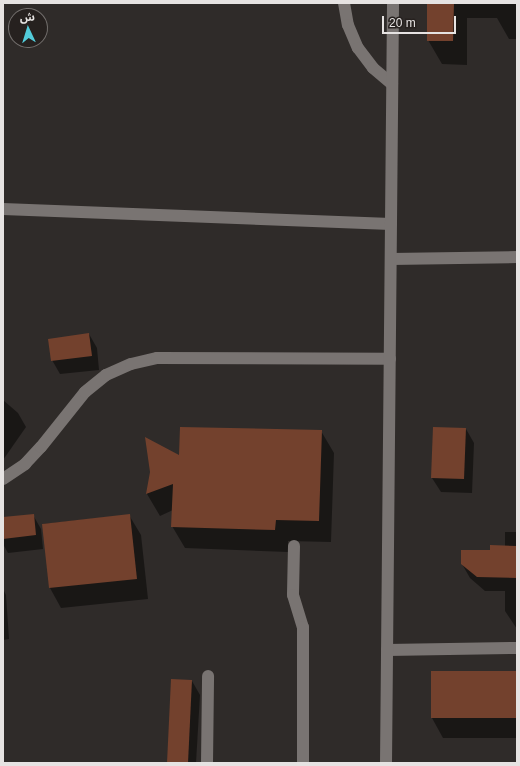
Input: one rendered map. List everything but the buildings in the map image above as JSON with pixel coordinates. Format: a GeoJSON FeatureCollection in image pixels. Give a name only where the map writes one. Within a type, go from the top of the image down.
{"type":"FeatureCollection","features":[{"type":"Feature","properties":{"kind":"street"},"geometry":{"type":"LineString","coordinates":[[344,3],[348,25],[358,48],[373,68],[392,84]]}},
{"type":"Feature","properties":{"kind":"street"},"geometry":{"type":"LineString","coordinates":[[386,763],[393,3]]}},
{"type":"Feature","properties":{"kind":"street"},"geometry":{"type":"LineString","coordinates":[[3,210],[391,224]]}},
{"type":"Feature","properties":{"kind":"street"},"geometry":{"type":"LineString","coordinates":[[391,259],[517,257]]}},
{"type":"Feature","properties":{"kind":"street"},"geometry":{"type":"LineString","coordinates":[[3,479],[25,464],[41,447],[85,392],[106,375],[131,364],[157,358],[390,359]]}},
{"type":"Feature","properties":{"kind":"street"},"geometry":{"type":"LineString","coordinates":[[294,546],[293,595],[303,627],[303,763]]}},
{"type":"Feature","properties":{"kind":"street"},"geometry":{"type":"LineString","coordinates":[[387,650],[517,648]]}},
{"type":"Feature","properties":{"kind":"street"},"geometry":{"type":"LineString","coordinates":[[206,763],[208,676]]}}]}
